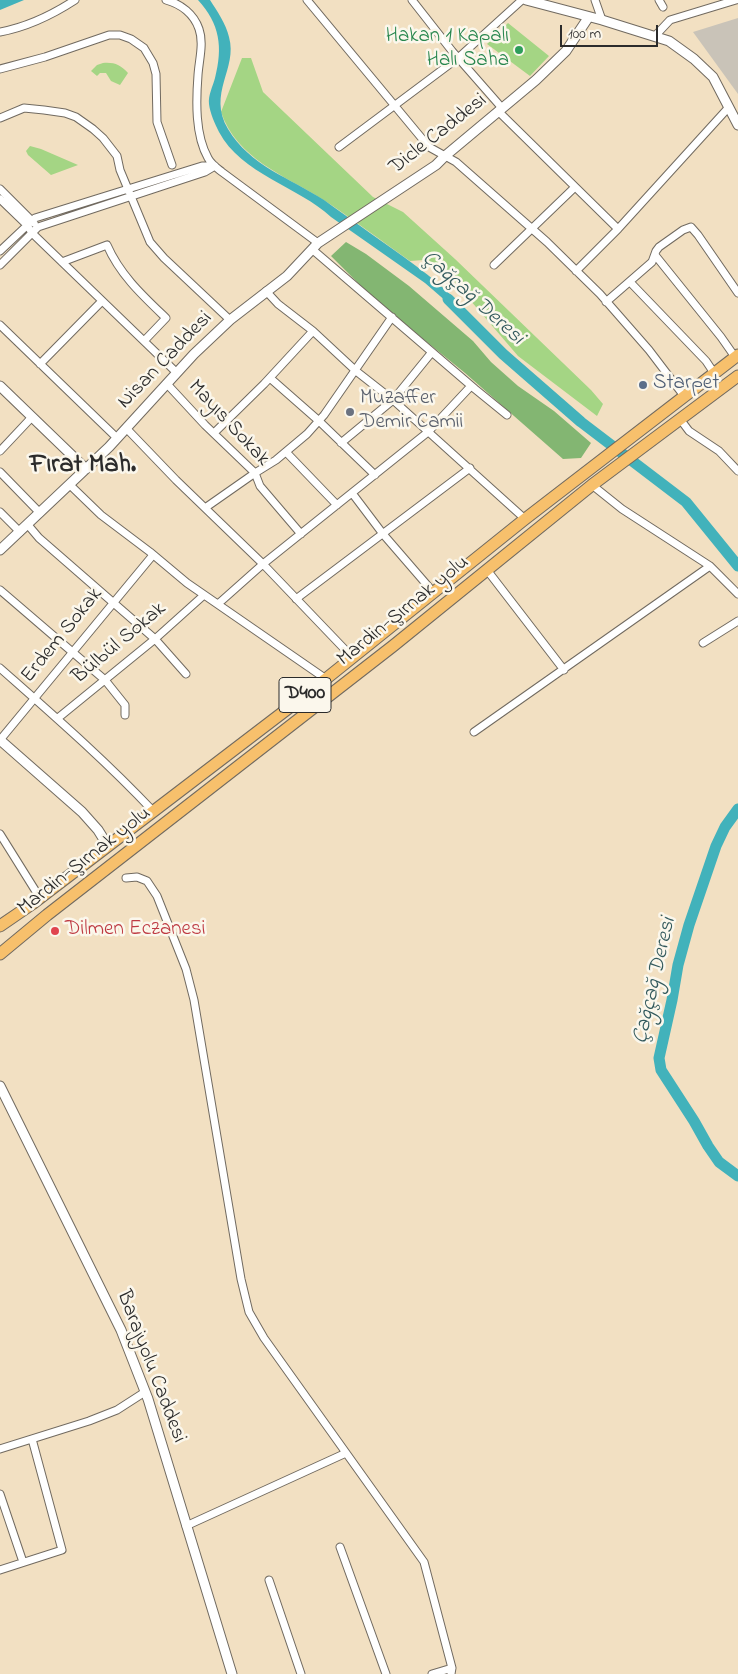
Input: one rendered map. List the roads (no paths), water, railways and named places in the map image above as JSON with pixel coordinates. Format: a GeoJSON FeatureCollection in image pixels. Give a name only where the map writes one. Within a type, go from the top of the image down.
{"type":"FeatureCollection","features":[{"type":"Feature","properties":{"kind":"highway","name":"Mardin-Şırnak yolu"},"geometry":{"type":"LineString","coordinates":[[0,926],[40,898],[326,679],[525,519],[737,356]]}},
{"type":"Feature","properties":{"kind":"highway","name":"Mardin-Şırnak yolu"},"geometry":{"type":"LineString","coordinates":[[0,954],[241,762],[316,706],[592,485],[680,419],[736,382]]}},
{"type":"Feature","properties":{"kind":"street"},"geometry":{"type":"LineString","coordinates":[[0,32],[29,24],[75,0]]}},
{"type":"Feature","properties":{"kind":"street"},"geometry":{"type":"LineString","coordinates":[[166,0],[183,7],[196,21],[200,31],[201,54],[198,75],[199,128],[203,149],[209,160],[315,246],[392,317],[507,415]]}},
{"type":"Feature","properties":{"kind":"street"},"geometry":{"type":"LineString","coordinates":[[307,0],[429,147],[456,162],[532,228],[606,302],[649,350],[684,396]]}},
{"type":"Feature","properties":{"kind":"street"},"geometry":{"type":"LineString","coordinates":[[412,0],[500,110],[618,229]]}},
{"type":"Feature","properties":{"kind":"street"},"geometry":{"type":"LineString","coordinates":[[339,146],[458,58],[522,0]]}},
{"type":"Feature","properties":{"kind":"street"},"geometry":{"type":"LineString","coordinates":[[526,0],[588,18],[602,20],[669,41],[694,59],[714,77],[738,125]]}},
{"type":"Feature","properties":{"kind":"street"},"geometry":{"type":"LineString","coordinates":[[595,0],[602,20]]}},
{"type":"Feature","properties":{"kind":"street"},"geometry":{"type":"LineString","coordinates":[[655,36],[670,20],[732,1]]}},
{"type":"Feature","properties":{"kind":"street","name":"Dicle Caddesi"},"geometry":{"type":"LineString","coordinates":[[368,210],[436,165],[536,80],[566,51],[588,18]]}},
{"type":"Feature","properties":{"kind":"street"},"geometry":{"type":"LineString","coordinates":[[0,68],[45,57],[108,34],[132,39],[144,48],[153,63],[156,74],[155,104],[157,122],[172,165]]}},
{"type":"Feature","properties":{"kind":"street"},"geometry":{"type":"LineString","coordinates":[[576,271],[618,229],[729,107]]}},
{"type":"Feature","properties":{"kind":"street"},"geometry":{"type":"LineString","coordinates":[[0,118],[24,108],[65,113],[76,117],[93,129],[117,156],[120,170],[150,242],[164,258],[230,320]]}},
{"type":"Feature","properties":{"kind":"street"},"geometry":{"type":"LineString","coordinates":[[0,265],[38,227],[202,166],[215,166]]}},
{"type":"Feature","properties":{"kind":"street"},"geometry":{"type":"LineString","coordinates":[[494,265],[575,187]]}},
{"type":"Feature","properties":{"kind":"street"},"geometry":{"type":"LineString","coordinates":[[0,189],[29,223],[32,233],[177,373]]}},
{"type":"Feature","properties":{"kind":"street"},"geometry":{"type":"LineString","coordinates":[[0,251],[35,218],[129,193]]}},
{"type":"Feature","properties":{"kind":"street"},"geometry":{"type":"LineString","coordinates":[[0,198],[29,223],[38,227]]}},
{"type":"Feature","properties":{"kind":"street","name":"Nisan Caddesi"},"geometry":{"type":"LineString","coordinates":[[0,550],[117,438],[177,373],[230,320],[286,276],[327,236],[368,210]]}},
{"type":"Feature","properties":{"kind":"street"},"geometry":{"type":"LineString","coordinates":[[606,302],[652,262],[659,247],[683,230],[691,227],[738,293]]}},
{"type":"Feature","properties":{"kind":"street"},"geometry":{"type":"LineString","coordinates":[[62,262],[107,245],[126,277],[166,318],[144,341]]}},
{"type":"Feature","properties":{"kind":"street"},"geometry":{"type":"LineString","coordinates":[[655,255],[737,356]]}},
{"type":"Feature","properties":{"kind":"street"},"geometry":{"type":"LineString","coordinates":[[630,282],[706,361],[714,373]]}},
{"type":"Feature","properties":{"kind":"street"},"geometry":{"type":"LineString","coordinates":[[266,291],[278,304],[313,332],[356,371],[393,400],[525,519]]}},
{"type":"Feature","properties":{"kind":"street"},"geometry":{"type":"LineString","coordinates":[[40,364],[102,301]]}},
{"type":"Feature","properties":{"kind":"street"},"geometry":{"type":"LineString","coordinates":[[205,508],[276,460],[307,434],[356,371],[392,317]]}},
{"type":"Feature","properties":{"kind":"street"},"geometry":{"type":"LineString","coordinates":[[0,325],[117,438]]}},
{"type":"Feature","properties":{"kind":"street"},"geometry":{"type":"LineString","coordinates":[[214,433],[313,332]]}},
{"type":"Feature","properties":{"kind":"street"},"geometry":{"type":"LineString","coordinates":[[341,443],[393,400],[432,352]]}},
{"type":"Feature","properties":{"kind":"street"},"geometry":{"type":"LineString","coordinates":[[270,378],[375,475]]}},
{"type":"Feature","properties":{"kind":"street","name":"Mayıs Sokak"},"geometry":{"type":"LineString","coordinates":[[167,384],[255,473],[260,486],[301,534]]}},
{"type":"Feature","properties":{"kind":"street"},"geometry":{"type":"LineString","coordinates":[[0,386],[86,469]]}},
{"type":"Feature","properties":{"kind":"street"},"geometry":{"type":"LineString","coordinates":[[218,604],[263,564],[428,432],[471,386]]}},
{"type":"Feature","properties":{"kind":"street"},"geometry":{"type":"LineString","coordinates":[[0,451],[32,417]]}},
{"type":"Feature","properties":{"kind":"street"},"geometry":{"type":"LineString","coordinates":[[680,419],[689,431],[719,451],[738,471]]}},
{"type":"Feature","properties":{"kind":"street"},"geometry":{"type":"LineString","coordinates":[[126,428],[176,480],[263,564],[353,658]]}},
{"type":"Feature","properties":{"kind":"street"},"geometry":{"type":"LineString","coordinates":[[286,452],[337,505]]}},
{"type":"Feature","properties":{"kind":"street"},"geometry":{"type":"LineString","coordinates":[[296,599],[470,468]]}},
{"type":"Feature","properties":{"kind":"street"},"geometry":{"type":"LineString","coordinates":[[0,472],[40,513]]}},
{"type":"Feature","properties":{"kind":"street"},"geometry":{"type":"LineString","coordinates":[[70,485],[101,515],[187,583],[326,679]]}},
{"type":"Feature","properties":{"kind":"street"},"geometry":{"type":"LineString","coordinates":[[592,485],[622,509],[710,566],[738,594]]}},
{"type":"Feature","properties":{"kind":"street"},"geometry":{"type":"LineString","coordinates":[[352,493],[383,534],[434,593]]}},
{"type":"Feature","properties":{"kind":"street"},"geometry":{"type":"LineString","coordinates":[[0,512],[20,532]]}},
{"type":"Feature","properties":{"kind":"street"},"geometry":{"type":"LineString","coordinates":[[28,525],[39,538],[155,639],[186,674]]}},
{"type":"Feature","properties":{"kind":"street","name":"Erdem Sokak"},"geometry":{"type":"LineString","coordinates":[[0,740],[153,555]]}},
{"type":"Feature","properties":{"kind":"street"},"geometry":{"type":"LineString","coordinates":[[474,732],[710,566]]}},
{"type":"Feature","properties":{"kind":"street"},"geometry":{"type":"LineString","coordinates":[[487,570],[564,670]]}},
{"type":"Feature","properties":{"kind":"street"},"geometry":{"type":"LineString","coordinates":[[0,590],[105,680],[126,705],[125,715]]}},
{"type":"Feature","properties":{"kind":"street","name":"Bülbül Sokak"},"geometry":{"type":"LineString","coordinates":[[58,718],[155,639],[204,595]]}},
{"type":"Feature","properties":{"kind":"street"},"geometry":{"type":"LineString","coordinates":[[704,643],[738,621]]}},
{"type":"Feature","properties":{"kind":"street"},"geometry":{"type":"LineString","coordinates":[[0,668],[58,718],[153,811]]}},
{"type":"Feature","properties":{"kind":"street"},"geometry":{"type":"LineString","coordinates":[[0,740],[82,812],[98,830],[108,846]]}},
{"type":"Feature","properties":{"kind":"street"},"geometry":{"type":"LineString","coordinates":[[0,834],[40,898]]}},
{"type":"Feature","properties":{"kind":"street"},"geometry":{"type":"LineString","coordinates":[[126,878],[137,877],[147,881],[157,896],[186,969],[198,1019],[232,1230],[248,1312],[264,1338],[424,1562],[451,1671],[432,1674]]}},
{"type":"Feature","properties":{"kind":"street","name":"Barajyolu Caddesi"},"geometry":{"type":"LineString","coordinates":[[0,1086],[121,1330],[145,1392],[232,1674]]}},
{"type":"Feature","properties":{"kind":"street"},"geometry":{"type":"LineString","coordinates":[[0,1449],[89,1421],[117,1410],[145,1392]]}},
{"type":"Feature","properties":{"kind":"street"},"geometry":{"type":"LineString","coordinates":[[0,1570],[62,1550],[32,1439]]}},
{"type":"Feature","properties":{"kind":"street"},"geometry":{"type":"LineString","coordinates":[[186,1526],[346,1453]]}},
{"type":"Feature","properties":{"kind":"street"},"geometry":{"type":"LineString","coordinates":[[0,1494],[23,1562]]}},
{"type":"Feature","properties":{"kind":"street"},"geometry":{"type":"LineString","coordinates":[[340,1547],[386,1674]]}},
{"type":"Feature","properties":{"kind":"street"},"geometry":{"type":"LineString","coordinates":[[269,1580],[301,1674]]}},
{"type":"Feature","properties":{"kind":"water"},"geometry":{"type":"Polygon","coordinates":[[[0,0],[24,0],[0,10],[0,0]]]}},
{"type":"Feature","properties":{"kind":"water"},"geometry":{"type":"Polygon","coordinates":[[[198,0],[210,0],[228,32],[231,49],[230,60],[221,93],[221,104],[222,116],[237,142],[259,162],[324,200],[416,266],[449,293],[459,303],[459,308],[455,309],[425,283],[318,206],[241,159],[229,146],[216,126],[209,104],[219,56],[218,36],[211,18],[198,0]]]}},
{"type":"Feature","properties":{"kind":"waterway","name":"Çağçağ Deresi"},"geometry":{"type":"LineString","coordinates":[[448,299],[503,354],[581,422],[686,502],[738,566]]}},
{"type":"Feature","properties":{"kind":"waterway","name":"Çağçağ Deresi"},"geometry":{"type":"LineString","coordinates":[[738,809],[725,827],[716,846],[689,925],[678,965],[659,1058],[661,1070],[708,1146],[719,1162],[738,1176]]}},
{"type":"Feature","properties":{"kind":"place","name":"Hakan 1 Kapalı Halı Saha"},"geometry":{"type":"Point","coordinates":[519,50]}},
{"type":"Feature","properties":{"kind":"place","name":"Starpet"},"geometry":{"type":"Point","coordinates":[643,385]}},
{"type":"Feature","properties":{"kind":"place","name":"Muzaffer Demir Camii"},"geometry":{"type":"Point","coordinates":[350,412]}},
{"type":"Feature","properties":{"kind":"place","name":"Dilmen Eczanesi"},"geometry":{"type":"Point","coordinates":[55,931]}},
{"type":"Feature","properties":{"kind":"district","name":"Fırat Mah."},"geometry":{"type":"Point","coordinates":[83,467]}}]}
